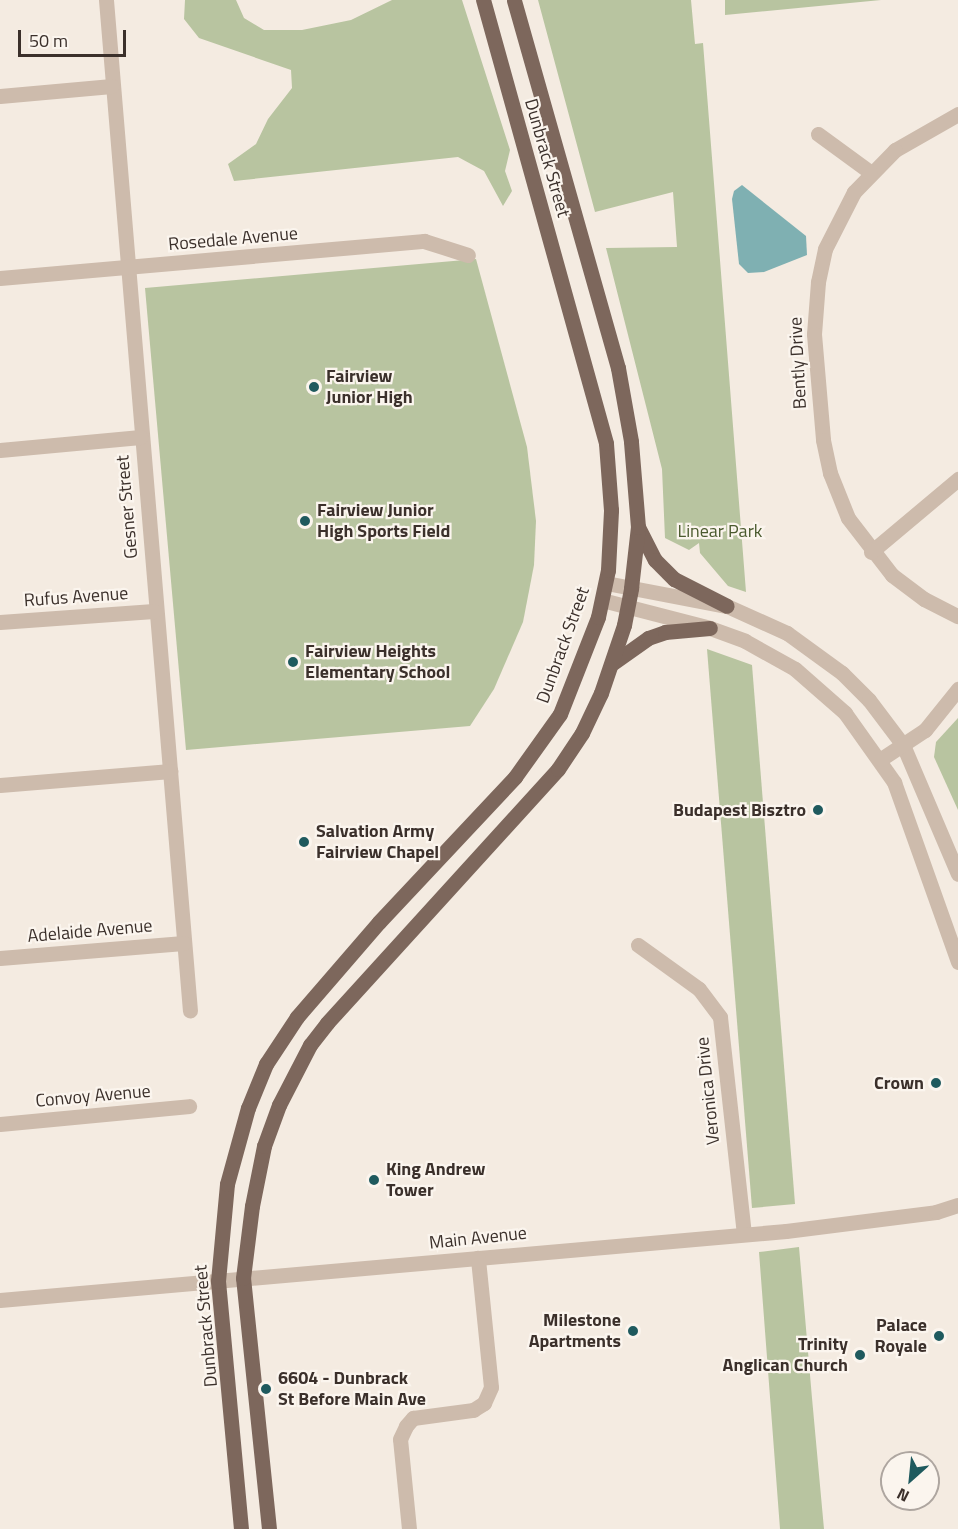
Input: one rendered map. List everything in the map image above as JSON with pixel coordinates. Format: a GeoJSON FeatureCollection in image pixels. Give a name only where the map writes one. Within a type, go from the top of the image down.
{"type":"FeatureCollection","features":[{"type":"Feature","properties":{"kind":"main road","name":"Dunbrack Street"},"geometry":{"type":"LineString","coordinates":[[241,1529],[218,1281],[227,1184],[248,1108],[266,1064],[297,1017],[514,777],[560,714],[602,600],[606,583],[611,510],[606,443],[483,0]]}},
{"type":"Feature","properties":{"kind":"main road","name":"Dunbrack Street"},"geometry":{"type":"LineString","coordinates":[[269,1529],[243,1278],[252,1206],[264,1146],[279,1105],[310,1045],[558,769],[582,733],[613,663],[631,588],[638,527],[631,441],[618,368],[514,0]]}},
{"type":"Feature","properties":{"kind":"main road"},"geometry":{"type":"LineString","coordinates":[[638,527],[655,560],[674,579],[727,606]]}},
{"type":"Feature","properties":{"kind":"main road"},"geometry":{"type":"LineString","coordinates":[[613,663],[648,638],[665,632],[710,628]]}},
{"type":"Feature","properties":{"kind":"street","name":"Gesner Street"},"geometry":{"type":"LineString","coordinates":[[106,0],[130,267],[140,437],[154,611],[190,1011]]}},
{"type":"Feature","properties":{"kind":"street"},"geometry":{"type":"LineString","coordinates":[[0,96],[112,86]]}},
{"type":"Feature","properties":{"kind":"street","name":"Bently Drive"},"geometry":{"type":"LineString","coordinates":[[958,114],[908,140],[870,172],[846,205],[825,249],[815,299],[814,334],[821,423],[830,473],[848,518],[871,552],[913,592],[958,616]]}},
{"type":"Feature","properties":{"kind":"street"},"geometry":{"type":"LineString","coordinates":[[818,134],[870,172]]}},
{"type":"Feature","properties":{"kind":"street","name":"Rosedale Avenue"},"geometry":{"type":"LineString","coordinates":[[0,278],[424,241],[468,255]]}},
{"type":"Feature","properties":{"kind":"street"},"geometry":{"type":"LineString","coordinates":[[0,450],[140,437]]}},
{"type":"Feature","properties":{"kind":"street"},"geometry":{"type":"LineString","coordinates":[[871,552],[958,479]]}},
{"type":"Feature","properties":{"kind":"street"},"geometry":{"type":"LineString","coordinates":[[606,583],[727,606],[787,633],[815,651],[869,700],[903,745],[958,874]]}},
{"type":"Feature","properties":{"kind":"street"},"geometry":{"type":"LineString","coordinates":[[602,600],[710,628],[770,653],[819,687],[858,728],[881,759],[906,809],[958,962]]}},
{"type":"Feature","properties":{"kind":"street","name":"Rufus Avenue"},"geometry":{"type":"LineString","coordinates":[[0,622],[154,611]]}},
{"type":"Feature","properties":{"kind":"street"},"geometry":{"type":"LineString","coordinates":[[881,759],[931,724],[958,689]]}},
{"type":"Feature","properties":{"kind":"street"},"geometry":{"type":"LineString","coordinates":[[0,785],[170,771]]}},
{"type":"Feature","properties":{"kind":"street","name":"Adelaide Avenue"},"geometry":{"type":"LineString","coordinates":[[0,958],[183,943]]}},
{"type":"Feature","properties":{"kind":"street","name":"Veronica Drive"},"geometry":{"type":"LineString","coordinates":[[638,945],[699,989],[720,1017],[744,1234]]}},
{"type":"Feature","properties":{"kind":"street","name":"Convoy Avenue"},"geometry":{"type":"LineString","coordinates":[[0,1124],[189,1106]]}},
{"type":"Feature","properties":{"kind":"street","name":"Main Avenue"},"geometry":{"type":"LineString","coordinates":[[0,1300],[744,1234],[907,1216],[958,1204]]}},
{"type":"Feature","properties":{"kind":"street"},"geometry":{"type":"LineString","coordinates":[[409,1529],[400,1439],[406,1426],[413,1418],[473,1410],[484,1402],[491,1387],[478,1258]]}},
{"type":"Feature","properties":{"kind":"green space"},"geometry":{"type":"Polygon","coordinates":[[[185,0],[236,0],[244,18],[264,30],[302,30],[351,20],[392,0],[462,0],[510,150],[505,171],[512,191],[503,206],[484,171],[458,157],[234,181],[228,164],[256,144],[268,119],[292,88],[291,70],[199,38],[184,19],[185,0]]]}},
{"type":"Feature","properties":{"kind":"green space","name":"Linear Park"},"geometry":{"type":"Polygon","coordinates":[[[538,0],[691,0],[695,44],[703,43],[746,592],[728,586],[700,553],[699,543],[689,550],[665,538],[662,469],[606,248],[677,247],[673,192],[595,212],[538,0]]]}},
{"type":"Feature","properties":{"kind":"green space"},"geometry":{"type":"Polygon","coordinates":[[[725,0],[881,0],[725,15],[725,0]]]}},
{"type":"Feature","properties":{"kind":"green space"},"geometry":{"type":"Polygon","coordinates":[[[476,259],[527,447],[536,521],[534,565],[523,622],[494,689],[470,726],[186,750],[145,288],[476,259]]]}},
{"type":"Feature","properties":{"kind":"green space"},"geometry":{"type":"Polygon","coordinates":[[[707,649],[752,665],[795,1204],[752,1208],[707,649]]]}},
{"type":"Feature","properties":{"kind":"green space"},"geometry":{"type":"Polygon","coordinates":[[[958,718],[958,810],[934,757],[936,742],[958,718]]]}},
{"type":"Feature","properties":{"kind":"green space"},"geometry":{"type":"Polygon","coordinates":[[[799,1247],[824,1529],[780,1529],[759,1252],[799,1247]]]}},
{"type":"Feature","properties":{"kind":"water"},"geometry":{"type":"Polygon","coordinates":[[[742,185],[806,236],[807,255],[764,272],[748,273],[739,264],[732,199],[734,191],[742,185]]]}},
{"type":"Feature","properties":{"kind":"place","name":"Fairview Junior High"},"geometry":{"type":"Point","coordinates":[314,387]}},
{"type":"Feature","properties":{"kind":"place","name":"Fairview Junior High Sports Field"},"geometry":{"type":"Point","coordinates":[305,521]}},
{"type":"Feature","properties":{"kind":"place","name":"Fairview Heights Elementary School"},"geometry":{"type":"Point","coordinates":[293,662]}},
{"type":"Feature","properties":{"kind":"place","name":"Budapest Bisztro"},"geometry":{"type":"Point","coordinates":[818,810]}},
{"type":"Feature","properties":{"kind":"place","name":"Salvation Army Fairview Chapel"},"geometry":{"type":"Point","coordinates":[304,842]}},
{"type":"Feature","properties":{"kind":"place","name":"Crown"},"geometry":{"type":"Point","coordinates":[936,1083]}},
{"type":"Feature","properties":{"kind":"place","name":"King Andrew Tower"},"geometry":{"type":"Point","coordinates":[374,1180]}},
{"type":"Feature","properties":{"kind":"place","name":"Milestone Apartments"},"geometry":{"type":"Point","coordinates":[633,1331]}},
{"type":"Feature","properties":{"kind":"place","name":"Palace Royale"},"geometry":{"type":"Point","coordinates":[939,1336]}},
{"type":"Feature","properties":{"kind":"place","name":"Trinity Anglican Church"},"geometry":{"type":"Point","coordinates":[860,1355]}},
{"type":"Feature","properties":{"kind":"place","name":"6604 - Dunbrack St Before Main Ave"},"geometry":{"type":"Point","coordinates":[266,1389]}}]}
